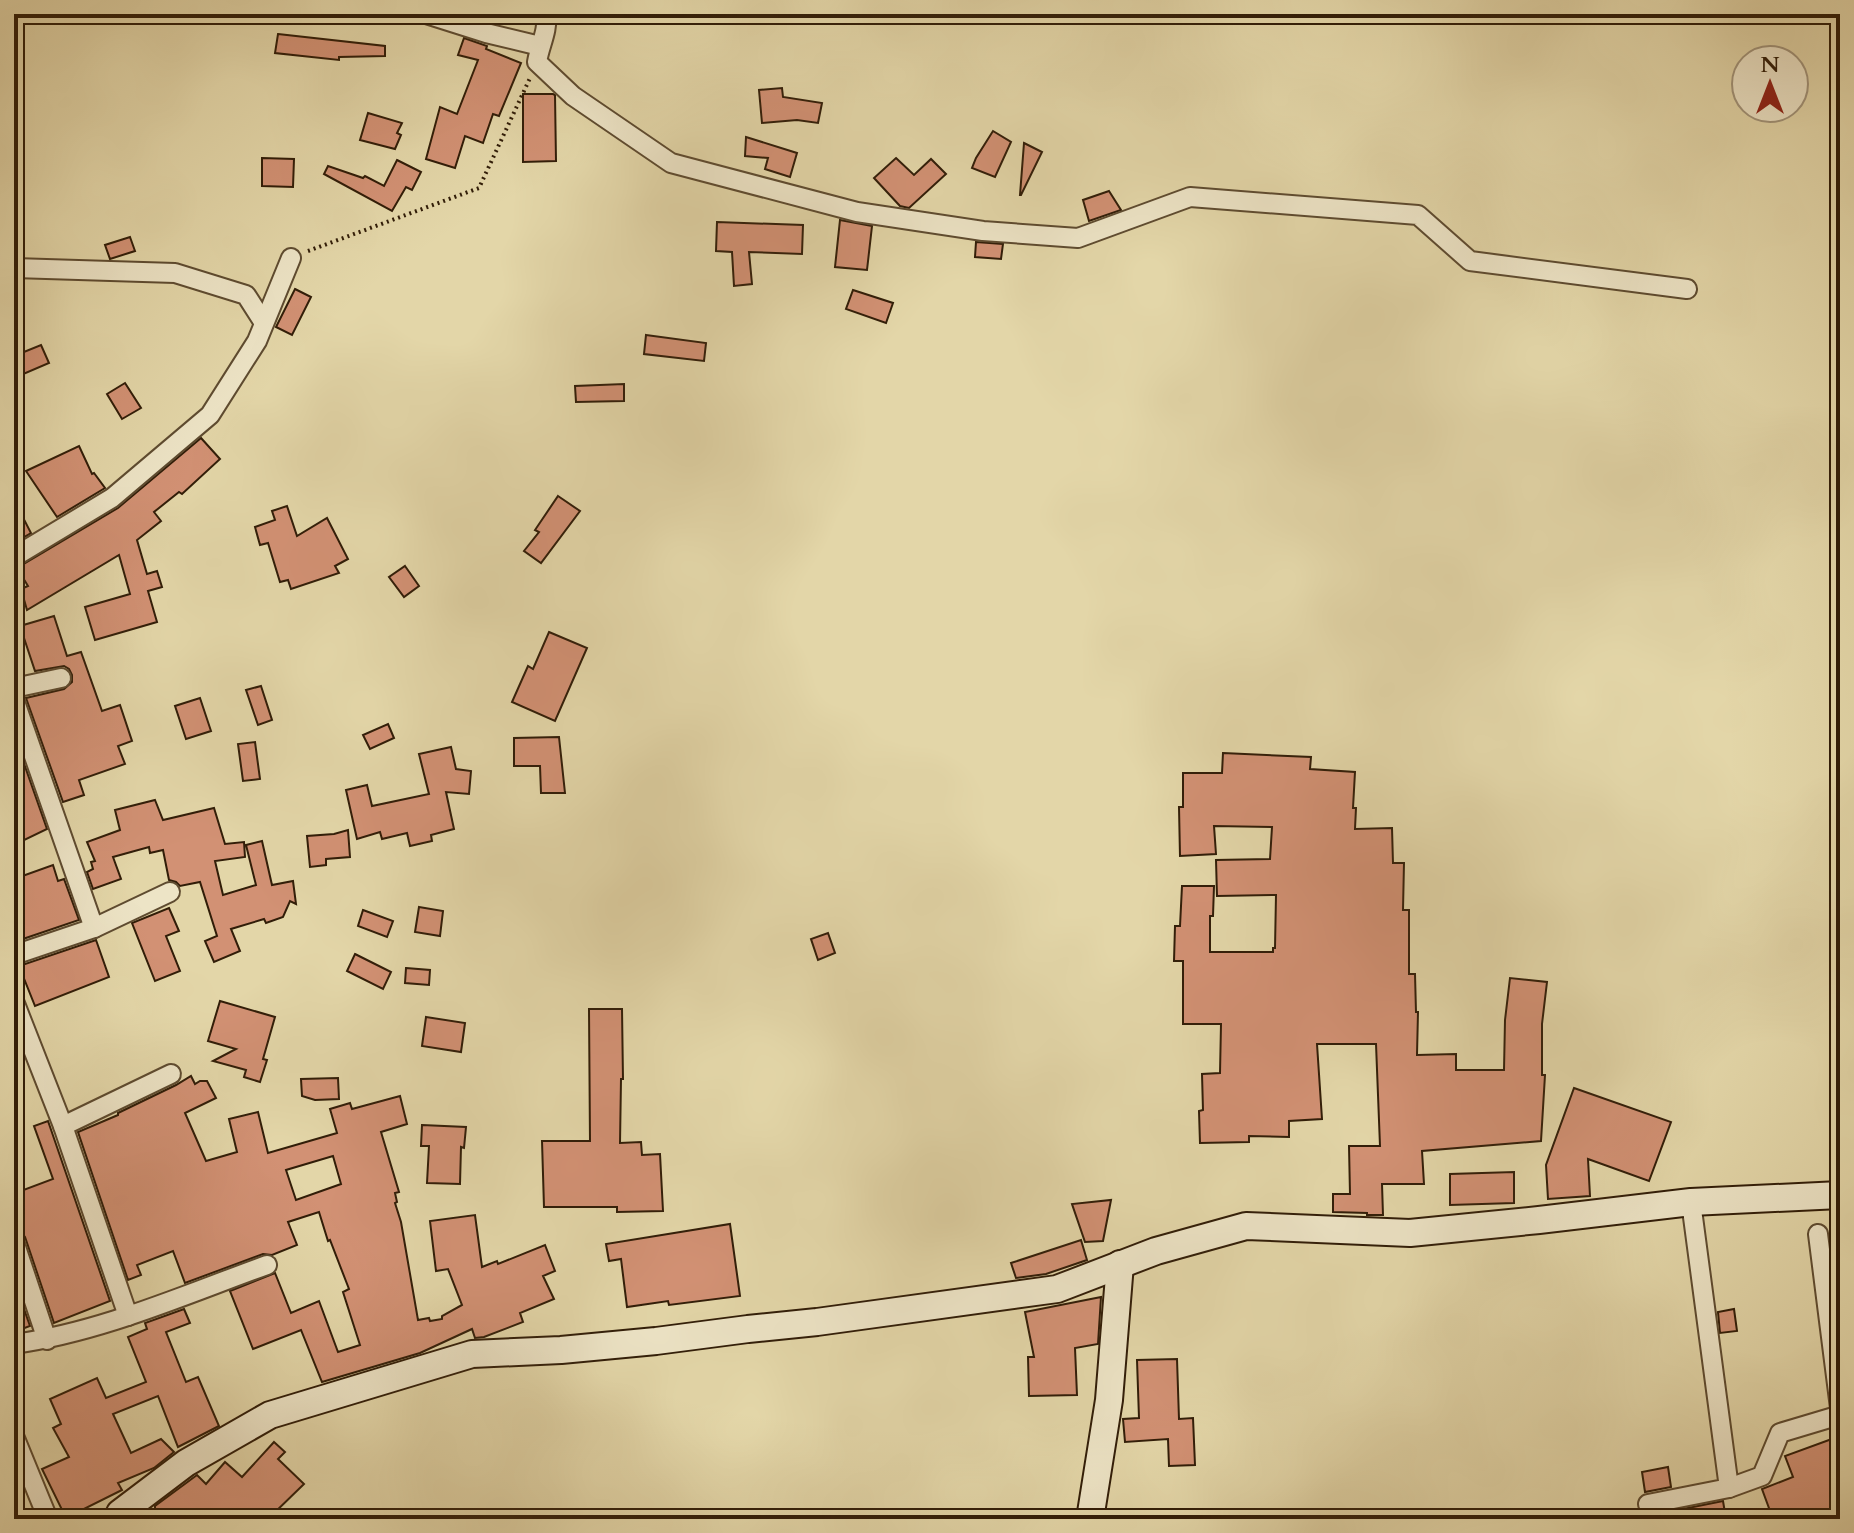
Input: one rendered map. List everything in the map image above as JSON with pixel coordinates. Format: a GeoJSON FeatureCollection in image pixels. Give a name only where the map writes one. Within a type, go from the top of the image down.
{"type":"FeatureCollection","features":[{"type":"Feature","properties":{"kind":"street"},"geometry":{"type":"LineString","coordinates":[[426,14],[538,54],[573,96],[671,163],[857,212],[983,231],[1078,238],[1190,197],[1418,215],[1470,261],[1687,289]]}},
{"type":"Feature","properties":{"kind":"street"},"geometry":{"type":"LineString","coordinates":[[538,54],[547,27],[546,14]]}},
{"type":"Feature","properties":{"kind":"street"},"geometry":{"type":"LineString","coordinates":[[14,557],[112,498],[210,415],[257,341],[291,258]]}},
{"type":"Feature","properties":{"kind":"street"},"geometry":{"type":"LineString","coordinates":[[14,268],[175,273],[246,295],[264,323]]}},
{"type":"Feature","properties":{"kind":"street"},"geometry":{"type":"LineString","coordinates":[[14,688],[61,678]]}},
{"type":"Feature","properties":{"kind":"street"},"geometry":{"type":"LineString","coordinates":[[14,699],[94,928]]}},
{"type":"Feature","properties":{"kind":"street"},"geometry":{"type":"LineString","coordinates":[[14,955],[94,928],[170,892]]}},
{"type":"Feature","properties":{"kind":"street"},"geometry":{"type":"LineString","coordinates":[[14,1001],[63,1126],[128,1316]]}},
{"type":"Feature","properties":{"kind":"street"},"geometry":{"type":"LineString","coordinates":[[63,1126],[171,1074]]}},
{"type":"Feature","properties":{"kind":"street"},"geometry":{"type":"LineString","coordinates":[[114,1516],[186,1463],[270,1415],[472,1354],[656,1341],[1057,1289],[1156,1251],[1246,1226],[1410,1233],[1691,1202],[1840,1195]]}},
{"type":"Feature","properties":{"kind":"street"},"geometry":{"type":"LineString","coordinates":[[1691,1202],[1729,1488]]}},
{"type":"Feature","properties":{"kind":"street"},"geometry":{"type":"LineString","coordinates":[[1818,1234],[1840,1408]]}},
{"type":"Feature","properties":{"kind":"street"},"geometry":{"type":"LineString","coordinates":[[14,1241],[47,1340]]}},
{"type":"Feature","properties":{"kind":"street"},"geometry":{"type":"LineString","coordinates":[[1090,1519],[1109,1400],[1120,1264]]}},
{"type":"Feature","properties":{"kind":"street"},"geometry":{"type":"LineString","coordinates":[[14,1344],[47,1340],[128,1316],[267,1265]]}},
{"type":"Feature","properties":{"kind":"street"},"geometry":{"type":"LineString","coordinates":[[1658,1519],[1648,1504],[1729,1488],[1762,1476],[1780,1433],[1840,1415]]}},
{"type":"Feature","properties":{"kind":"street"},"geometry":{"type":"LineString","coordinates":[[14,1436],[48,1519]]}},
{"type":"Feature","properties":{"kind":"path"},"geometry":{"type":"LineString","coordinates":[[291,258],[479,188],[538,54]]}},
{"type":"Feature","properties":{"kind":"building"},"geometry":{"type":"Polygon","coordinates":[[[278,34],[385,46],[385,56],[339,57],[339,60],[275,53],[278,34]]]}},
{"type":"Feature","properties":{"kind":"building"},"geometry":{"type":"Polygon","coordinates":[[[464,38],[521,63],[499,116],[493,114],[483,143],[465,136],[455,168],[426,159],[440,107],[457,114],[478,60],[458,55],[464,38]]]}},
{"type":"Feature","properties":{"kind":"building"},"geometry":{"type":"Polygon","coordinates":[[[782,88],[783,97],[822,103],[818,123],[797,120],[762,123],[759,90],[782,88]]]}},
{"type":"Feature","properties":{"kind":"building"},"geometry":{"type":"Polygon","coordinates":[[[523,94],[555,95],[556,161],[523,162],[523,94]]]}},
{"type":"Feature","properties":{"kind":"building"},"geometry":{"type":"Polygon","coordinates":[[[368,113],[402,123],[395,149],[360,140],[368,113]]]}},
{"type":"Feature","properties":{"kind":"building"},"geometry":{"type":"Polygon","coordinates":[[[993,131],[1011,142],[995,177],[972,168],[993,131]]]}},
{"type":"Feature","properties":{"kind":"building"},"geometry":{"type":"Polygon","coordinates":[[[746,137],[797,153],[790,177],[765,169],[768,158],[745,156],[746,137]]]}},
{"type":"Feature","properties":{"kind":"building"},"geometry":{"type":"Polygon","coordinates":[[[1024,143],[1042,152],[1020,195],[1024,143]]]}},
{"type":"Feature","properties":{"kind":"building"},"geometry":{"type":"Polygon","coordinates":[[[262,158],[294,159],[293,187],[262,186],[262,158]]]}},
{"type":"Feature","properties":{"kind":"building"},"geometry":{"type":"Polygon","coordinates":[[[896,158],[914,175],[931,159],[946,174],[909,208],[900,206],[874,178],[896,158]]]}},
{"type":"Feature","properties":{"kind":"building"},"geometry":{"type":"Polygon","coordinates":[[[397,160],[421,172],[412,190],[406,187],[392,211],[324,174],[328,166],[363,178],[365,176],[384,186],[397,160]]]}},
{"type":"Feature","properties":{"kind":"building"},"geometry":{"type":"Polygon","coordinates":[[[1109,191],[1121,210],[1089,221],[1083,200],[1109,191]]]}},
{"type":"Feature","properties":{"kind":"building"},"geometry":{"type":"Polygon","coordinates":[[[840,220],[872,226],[867,270],[835,267],[840,220]]]}},
{"type":"Feature","properties":{"kind":"building"},"geometry":{"type":"Polygon","coordinates":[[[717,222],[803,225],[802,254],[749,252],[752,284],[734,286],[732,252],[716,251],[717,222]]]}},
{"type":"Feature","properties":{"kind":"building"},"geometry":{"type":"Polygon","coordinates":[[[130,237],[135,251],[110,259],[105,245],[130,237]]]}},
{"type":"Feature","properties":{"kind":"building"},"geometry":{"type":"Polygon","coordinates":[[[976,242],[1003,244],[1001,259],[975,257],[976,242]]]}},
{"type":"Feature","properties":{"kind":"building"},"geometry":{"type":"Polygon","coordinates":[[[295,289],[311,297],[292,335],[276,327],[295,289]]]}},
{"type":"Feature","properties":{"kind":"building"},"geometry":{"type":"Polygon","coordinates":[[[853,290],[893,303],[886,323],[846,309],[853,290]]]}},
{"type":"Feature","properties":{"kind":"building"},"geometry":{"type":"Polygon","coordinates":[[[646,335],[706,343],[704,361],[644,354],[646,335]]]}},
{"type":"Feature","properties":{"kind":"building"},"geometry":{"type":"Polygon","coordinates":[[[41,345],[49,363],[14,378],[14,356],[41,345]]]}},
{"type":"Feature","properties":{"kind":"building"},"geometry":{"type":"Polygon","coordinates":[[[125,383],[141,408],[122,419],[107,394],[125,383]]]}},
{"type":"Feature","properties":{"kind":"building"},"geometry":{"type":"Polygon","coordinates":[[[624,384],[624,401],[576,402],[575,386],[624,384]]]}},
{"type":"Feature","properties":{"kind":"building"},"geometry":{"type":"Polygon","coordinates":[[[201,438],[220,459],[182,494],[179,492],[154,512],[161,521],[137,540],[147,574],[157,571],[162,587],[148,591],[157,622],[95,640],[85,607],[130,594],[119,555],[27,610],[21,589],[28,586],[17,568],[118,508],[201,438]]]}},
{"type":"Feature","properties":{"kind":"building"},"geometry":{"type":"Polygon","coordinates":[[[79,446],[92,474],[105,488],[57,517],[26,471],[79,446]]]}},
{"type":"Feature","properties":{"kind":"building"},"geometry":{"type":"Polygon","coordinates":[[[558,496],[580,511],[541,563],[524,551],[539,532],[535,530],[558,496]]]}},
{"type":"Feature","properties":{"kind":"building"},"geometry":{"type":"Polygon","coordinates":[[[14,500],[31,533],[14,543],[14,500]]]}},
{"type":"Feature","properties":{"kind":"building"},"geometry":{"type":"Polygon","coordinates":[[[287,506],[297,536],[327,518],[348,559],[335,566],[339,573],[291,589],[288,580],[280,582],[268,543],[260,545],[255,527],[275,520],[272,511],[287,506]]]}},
{"type":"Feature","properties":{"kind":"building"},"geometry":{"type":"Polygon","coordinates":[[[405,566],[419,586],[404,597],[389,577],[405,566]]]}},
{"type":"Feature","properties":{"kind":"building"},"geometry":{"type":"Polygon","coordinates":[[[54,616],[67,656],[81,652],[102,711],[120,705],[132,741],[118,746],[125,764],[79,780],[84,795],[63,802],[26,698],[64,689],[72,682],[72,675],[64,666],[35,671],[20,626],[54,616]]]}},
{"type":"Feature","properties":{"kind":"building"},"geometry":{"type":"Polygon","coordinates":[[[549,632],[587,648],[555,721],[512,702],[528,666],[533,669],[549,632]]]}},
{"type":"Feature","properties":{"kind":"building"},"geometry":{"type":"Polygon","coordinates":[[[261,686],[272,720],[258,725],[246,690],[261,686]]]}},
{"type":"Feature","properties":{"kind":"building"},"geometry":{"type":"Polygon","coordinates":[[[200,698],[211,731],[186,739],[175,706],[200,698]]]}},
{"type":"Feature","properties":{"kind":"building"},"geometry":{"type":"Polygon","coordinates":[[[388,724],[394,738],[370,749],[363,735],[388,724]]]}},
{"type":"Feature","properties":{"kind":"building"},"geometry":{"type":"Polygon","coordinates":[[[14,735],[47,829],[14,845],[14,822],[23,817],[14,790],[14,735]]]}},
{"type":"Feature","properties":{"kind":"building"},"geometry":{"type":"Polygon","coordinates":[[[559,737],[565,793],[541,793],[540,766],[514,766],[514,738],[559,737]]]}},
{"type":"Feature","properties":{"kind":"building"},"geometry":{"type":"Polygon","coordinates":[[[255,742],[260,779],[243,781],[238,744],[255,742]]]}},
{"type":"Feature","properties":{"kind":"building"},"geometry":{"type":"Polygon","coordinates":[[[451,747],[456,769],[471,771],[469,794],[446,792],[454,829],[431,835],[432,841],[410,846],[407,833],[382,839],[380,832],[357,839],[346,790],[367,785],[372,806],[429,794],[419,754],[451,747]]]}},
{"type":"Feature","properties":{"kind":"building"},"geometry":{"type":"Polygon","coordinates":[[[1223,753],[1311,757],[1310,769],[1355,772],[1355,829],[1392,828],[1393,863],[1404,863],[1403,910],[1409,910],[1409,974],[1415,974],[1417,1055],[1456,1054],[1456,1070],[1504,1070],[1510,978],[1547,982],[1542,1024],[1542,1075],[1545,1075],[1541,1141],[1422,1151],[1424,1184],[1382,1184],[1383,1215],[1333,1212],[1333,1194],[1350,1194],[1349,1146],[1380,1146],[1376,1044],[1317,1044],[1322,1119],[1289,1121],[1289,1137],[1249,1136],[1249,1142],[1200,1143],[1202,1074],[1220,1073],[1221,1024],[1183,1024],[1183,961],[1174,961],[1175,926],[1180,926],[1182,886],[1214,886],[1210,952],[1273,952],[1275,948],[1276,895],[1217,896],[1216,860],[1270,859],[1272,827],[1214,826],[1216,854],[1180,856],[1179,807],[1183,807],[1183,773],[1222,773],[1223,753]]]}},
{"type":"Feature","properties":{"kind":"building"},"geometry":{"type":"Polygon","coordinates":[[[155,800],[163,820],[214,808],[225,844],[244,842],[245,857],[215,861],[223,895],[256,885],[246,845],[262,841],[272,885],[293,881],[296,904],[290,901],[283,917],[231,929],[240,951],[214,962],[205,941],[217,936],[200,882],[180,886],[169,880],[163,850],[150,853],[149,847],[113,857],[121,879],[93,889],[87,872],[93,869],[91,862],[95,861],[87,842],[120,830],[115,810],[155,800]]]}},
{"type":"Feature","properties":{"kind":"building"},"geometry":{"type":"Polygon","coordinates":[[[348,830],[350,857],[326,859],[326,865],[310,867],[307,836],[348,830]]]}},
{"type":"Feature","properties":{"kind":"building"},"geometry":{"type":"Polygon","coordinates":[[[53,865],[58,881],[64,879],[79,920],[14,942],[14,879],[53,865]]]}},
{"type":"Feature","properties":{"kind":"building"},"geometry":{"type":"Polygon","coordinates":[[[419,907],[443,911],[440,936],[415,932],[419,907]]]}},
{"type":"Feature","properties":{"kind":"building"},"geometry":{"type":"Polygon","coordinates":[[[169,908],[179,931],[166,936],[180,971],[155,981],[132,923],[169,908]]]}},
{"type":"Feature","properties":{"kind":"building"},"geometry":{"type":"Polygon","coordinates":[[[363,910],[393,921],[387,937],[358,926],[363,910]]]}},
{"type":"Feature","properties":{"kind":"building"},"geometry":{"type":"Polygon","coordinates":[[[828,933],[835,953],[818,960],[811,939],[828,933]]]}},
{"type":"Feature","properties":{"kind":"building"},"geometry":{"type":"Polygon","coordinates":[[[96,940],[109,977],[35,1006],[19,966],[96,940]]]}},
{"type":"Feature","properties":{"kind":"building"},"geometry":{"type":"Polygon","coordinates":[[[355,954],[391,972],[383,989],[347,971],[355,954]]]}},
{"type":"Feature","properties":{"kind":"building"},"geometry":{"type":"Polygon","coordinates":[[[406,968],[430,970],[429,985],[405,983],[406,968]]]}},
{"type":"Feature","properties":{"kind":"building"},"geometry":{"type":"Polygon","coordinates":[[[220,1001],[275,1017],[260,1082],[244,1077],[246,1070],[213,1061],[236,1049],[208,1041],[220,1001]]]}},
{"type":"Feature","properties":{"kind":"building"},"geometry":{"type":"Polygon","coordinates":[[[589,1009],[622,1009],[620,1143],[641,1142],[642,1155],[660,1154],[663,1211],[617,1212],[617,1207],[544,1207],[542,1141],[590,1141],[589,1009]]]}},
{"type":"Feature","properties":{"kind":"building"},"geometry":{"type":"Polygon","coordinates":[[[426,1017],[465,1023],[461,1052],[422,1046],[426,1017]]]}},
{"type":"Feature","properties":{"kind":"building"},"geometry":{"type":"Polygon","coordinates":[[[191,1076],[195,1084],[207,1081],[216,1098],[185,1113],[206,1161],[237,1152],[229,1119],[258,1112],[268,1153],[337,1133],[330,1109],[350,1103],[352,1109],[400,1096],[407,1124],[381,1132],[399,1192],[395,1193],[395,1203],[418,1320],[442,1319],[442,1316],[462,1305],[448,1269],[436,1271],[430,1221],[475,1215],[482,1267],[497,1261],[498,1264],[545,1245],[555,1271],[543,1276],[554,1299],[520,1313],[523,1322],[484,1337],[475,1338],[472,1329],[420,1353],[322,1382],[301,1330],[253,1349],[230,1291],[275,1273],[291,1313],[319,1301],[338,1352],[360,1345],[343,1292],[349,1289],[319,1212],[288,1222],[297,1245],[272,1255],[263,1254],[185,1283],[173,1251],[137,1265],[141,1275],[128,1280],[78,1132],[191,1076]],[[333,1156],[286,1170],[296,1200],[341,1184],[333,1156]]]}},
{"type":"Feature","properties":{"kind":"building"},"geometry":{"type":"Polygon","coordinates":[[[338,1078],[339,1099],[315,1100],[302,1096],[301,1079],[338,1078]]]}},
{"type":"Feature","properties":{"kind":"building"},"geometry":{"type":"Polygon","coordinates":[[[1574,1088],[1671,1122],[1649,1181],[1588,1159],[1590,1196],[1548,1199],[1546,1165],[1574,1088]]]}},
{"type":"Feature","properties":{"kind":"building"},"geometry":{"type":"Polygon","coordinates":[[[48,1121],[110,1301],[54,1323],[25,1237],[14,1229],[14,1204],[22,1201],[18,1192],[53,1179],[34,1126],[48,1121]]]}},
{"type":"Feature","properties":{"kind":"building"},"geometry":{"type":"Polygon","coordinates":[[[422,1125],[466,1127],[464,1148],[461,1147],[460,1184],[427,1183],[429,1146],[421,1146],[422,1125]]]}},
{"type":"Feature","properties":{"kind":"building"},"geometry":{"type":"Polygon","coordinates":[[[1514,1172],[1514,1203],[1450,1205],[1450,1174],[1514,1172]]]}},
{"type":"Feature","properties":{"kind":"building"},"geometry":{"type":"Polygon","coordinates":[[[1111,1200],[1103,1241],[1085,1242],[1072,1204],[1111,1200]]]}},
{"type":"Feature","properties":{"kind":"building"},"geometry":{"type":"Polygon","coordinates":[[[730,1224],[740,1296],[627,1307],[621,1259],[609,1261],[606,1244],[730,1224]]]}},
{"type":"Feature","properties":{"kind":"building"},"geometry":{"type":"Polygon","coordinates":[[[1081,1240],[1087,1260],[1046,1274],[1016,1278],[1011,1263],[1081,1240]]]}},
{"type":"Feature","properties":{"kind":"building"},"geometry":{"type":"Polygon","coordinates":[[[19,1295],[30,1326],[14,1332],[14,1297],[19,1295]]]}},
{"type":"Feature","properties":{"kind":"building"},"geometry":{"type":"Polygon","coordinates":[[[1101,1297],[1098,1344],[1075,1348],[1077,1395],[1029,1396],[1028,1357],[1034,1357],[1025,1312],[1101,1297]]]}},
{"type":"Feature","properties":{"kind":"building"},"geometry":{"type":"Polygon","coordinates":[[[184,1309],[190,1323],[166,1332],[186,1382],[198,1377],[219,1426],[178,1447],[158,1396],[113,1414],[131,1453],[161,1439],[174,1452],[154,1468],[118,1483],[122,1490],[66,1518],[42,1469],[69,1457],[53,1428],[61,1424],[50,1399],[97,1378],[106,1398],[146,1382],[128,1337],[147,1329],[145,1323],[184,1309]]]}},
{"type":"Feature","properties":{"kind":"building"},"geometry":{"type":"Polygon","coordinates":[[[1734,1309],[1737,1331],[1720,1333],[1718,1312],[1734,1309]]]}},
{"type":"Feature","properties":{"kind":"building"},"geometry":{"type":"Polygon","coordinates":[[[1177,1359],[1179,1419],[1193,1418],[1195,1465],[1169,1466],[1168,1439],[1125,1442],[1123,1419],[1139,1418],[1137,1360],[1177,1359]]]}},
{"type":"Feature","properties":{"kind":"building"},"geometry":{"type":"Polygon","coordinates":[[[1840,1436],[1840,1519],[1773,1519],[1762,1489],[1793,1477],[1785,1456],[1840,1436]]]}},
{"type":"Feature","properties":{"kind":"building"},"geometry":{"type":"Polygon","coordinates":[[[274,1442],[285,1452],[278,1459],[304,1484],[268,1519],[166,1519],[155,1509],[197,1475],[206,1484],[225,1462],[242,1477],[274,1442]]]}},
{"type":"Feature","properties":{"kind":"building"},"geometry":{"type":"Polygon","coordinates":[[[1668,1467],[1671,1487],[1645,1492],[1642,1472],[1668,1467]]]}},
{"type":"Feature","properties":{"kind":"building"},"geometry":{"type":"Polygon","coordinates":[[[1723,1501],[1726,1519],[1670,1519],[1668,1512],[1723,1501]]]}}]}
